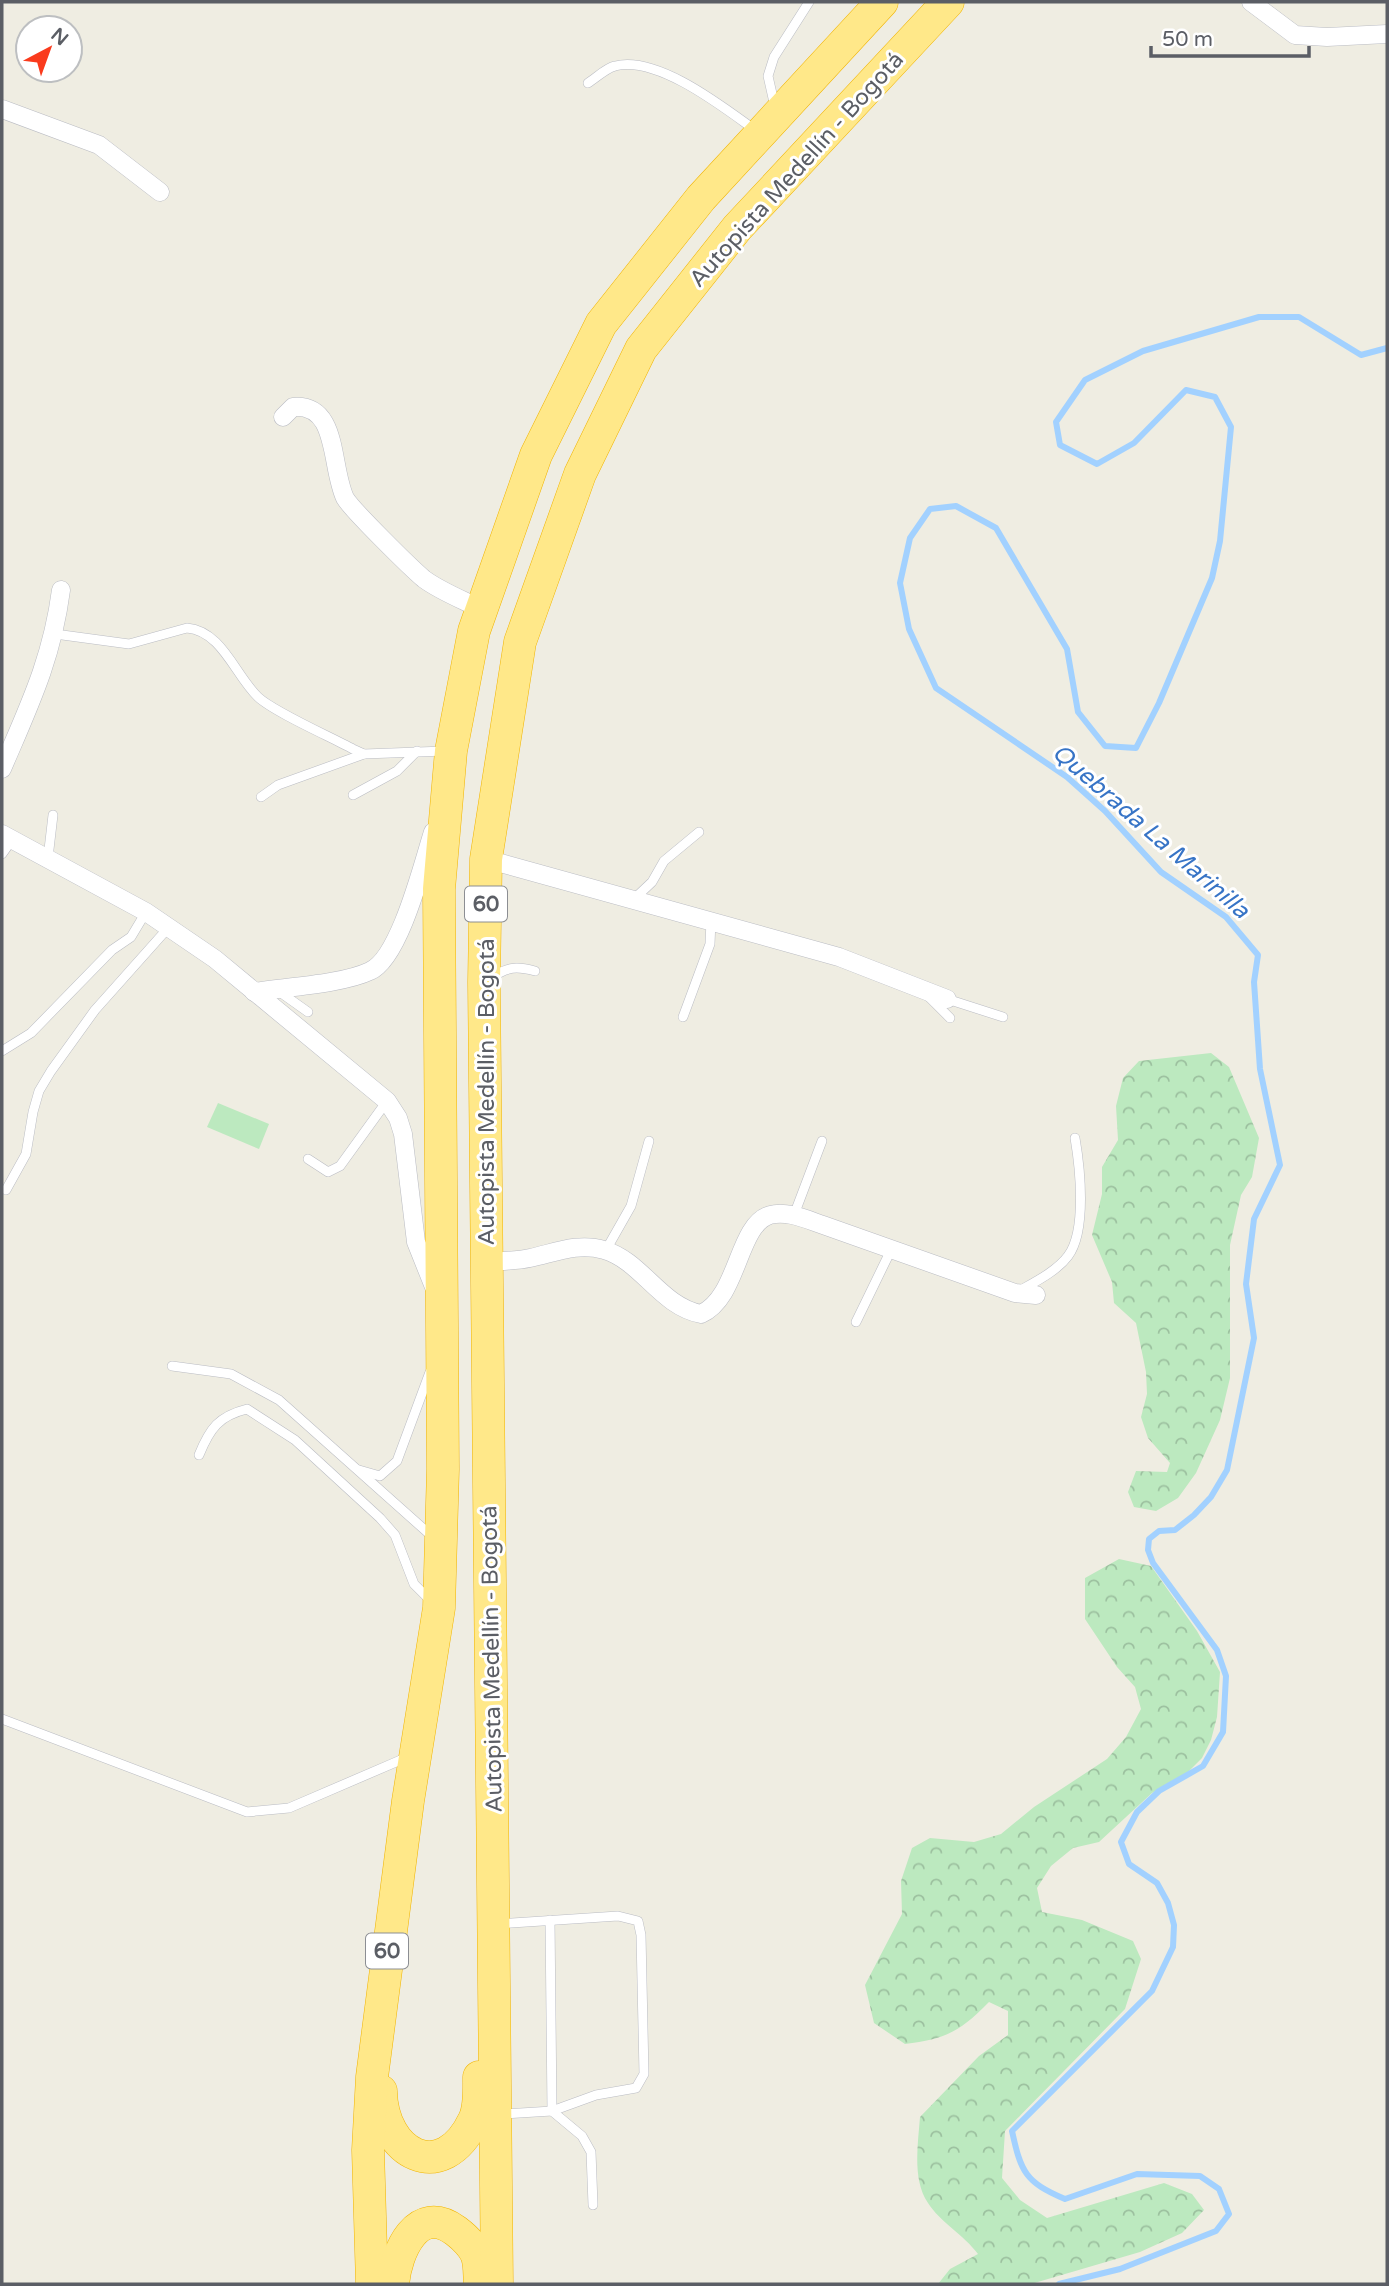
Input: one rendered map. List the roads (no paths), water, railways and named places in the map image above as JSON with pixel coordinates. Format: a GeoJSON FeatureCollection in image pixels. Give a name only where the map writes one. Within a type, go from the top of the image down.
{"type":"FeatureCollection","features":[{"type":"Feature","properties":{"kind":"highway","name":"Autopista Medellín - Bogotá"},"geometry":{"type":"LineString","coordinates":[[372,2284],[368,2150],[379,2006],[439,1608],[442,1545],[438,976],[444,806],[451,751],[474,631],[536,455],[601,324],[701,198],[882,2]]}},
{"type":"Feature","properties":{"kind":"highway","name":"Autopista Medellín - Bogotá"},"geometry":{"type":"LineString","coordinates":[[497,2284],[484,982],[486,859],[520,642],[580,474],[641,349],[737,228],[947,2]]}},
{"type":"Feature","properties":{"kind":"highway"},"geometry":{"type":"LineString","coordinates":[[379,2006],[382,2112],[393,2139],[411,2152],[425,2157],[442,2156],[459,2144],[475,2119],[480,2050],[495,1973]]}},
{"type":"Feature","properties":{"kind":"highway"},"geometry":{"type":"LineString","coordinates":[[393,2284],[396,2258],[411,2233],[428,2223],[447,2224],[464,2236],[477,2255],[480,2284]]}},
{"type":"Feature","properties":{"kind":"street"},"geometry":{"type":"LineString","coordinates":[[1251,2],[1295,35],[1326,37],[1387,34]]}},
{"type":"Feature","properties":{"kind":"street"},"geometry":{"type":"LineString","coordinates":[[2,109],[99,145],[160,192]]}},
{"type":"Feature","properties":{"kind":"street"},"geometry":{"type":"LineString","coordinates":[[283,417],[293,407],[305,406],[320,413],[327,424],[335,471],[346,501],[425,579],[481,609]]}},
{"type":"Feature","properties":{"kind":"street"},"geometry":{"type":"LineString","coordinates":[[2,769],[42,676],[55,634],[61,590]]}},
{"type":"Feature","properties":{"kind":"street"},"geometry":{"type":"LineString","coordinates":[[254,992],[354,976],[381,964],[400,927],[444,806]]}},
{"type":"Feature","properties":{"kind":"street"},"geometry":{"type":"LineString","coordinates":[[5,843],[48,858],[169,927],[254,992],[387,1101],[398,1118],[403,1134],[416,1242],[441,1305]]}},
{"type":"Feature","properties":{"kind":"street"},"geometry":{"type":"LineString","coordinates":[[486,859],[839,957],[947,999]]}},
{"type":"Feature","properties":{"kind":"street"},"geometry":{"type":"LineString","coordinates":[[487,1262],[529,1259],[577,1247],[606,1250],[620,1257],[681,1308],[701,1314],[710,1310],[723,1296],[760,1222],[768,1215],[794,1215],[1015,1293],[1037,1295]]}},
{"type":"Feature","properties":{"kind":"lane"},"geometry":{"type":"LineString","coordinates":[[588,83],[614,66],[633,65],[674,76],[770,123],[775,106],[768,76],[774,57],[809,2]]}},
{"type":"Feature","properties":{"kind":"lane"},"geometry":{"type":"LineString","coordinates":[[55,634],[129,644],[187,628],[197,629],[217,643],[259,698],[364,754]]}},
{"type":"Feature","properties":{"kind":"lane"},"geometry":{"type":"LineString","coordinates":[[353,795],[397,771],[417,751]]}},
{"type":"Feature","properties":{"kind":"lane"},"geometry":{"type":"LineString","coordinates":[[261,797],[278,785],[364,754],[451,751]]}},
{"type":"Feature","properties":{"kind":"lane"},"geometry":{"type":"LineString","coordinates":[[48,858],[53,815]]}},
{"type":"Feature","properties":{"kind":"lane"},"geometry":{"type":"LineString","coordinates":[[634,900],[652,882],[664,861],[699,832]]}},
{"type":"Feature","properties":{"kind":"lane"},"geometry":{"type":"LineString","coordinates":[[2,1051],[31,1033],[105,956],[131,937],[146,912]]}},
{"type":"Feature","properties":{"kind":"lane"},"geometry":{"type":"LineString","coordinates":[[683,1017],[710,944],[711,920]]}},
{"type":"Feature","properties":{"kind":"lane"},"geometry":{"type":"LineString","coordinates":[[6,1190],[26,1154],[39,1091],[51,1071],[95,1010],[169,927]]}},
{"type":"Feature","properties":{"kind":"lane"},"geometry":{"type":"LineString","coordinates":[[484,982],[506,968],[519,967],[535,971]]}},
{"type":"Feature","properties":{"kind":"lane"},"geometry":{"type":"LineString","coordinates":[[276,988],[308,1012]]}},
{"type":"Feature","properties":{"kind":"lane"},"geometry":{"type":"LineString","coordinates":[[926,990],[928,999],[950,1018]]}},
{"type":"Feature","properties":{"kind":"lane"},"geometry":{"type":"LineString","coordinates":[[947,999],[1003,1017]]}},
{"type":"Feature","properties":{"kind":"lane"},"geometry":{"type":"LineString","coordinates":[[308,1159],[328,1172],[340,1166],[387,1101]]}},
{"type":"Feature","properties":{"kind":"lane"},"geometry":{"type":"LineString","coordinates":[[1015,1293],[1057,1267],[1073,1247],[1080,1206],[1075,1138]]}},
{"type":"Feature","properties":{"kind":"lane"},"geometry":{"type":"LineString","coordinates":[[606,1250],[631,1206],[649,1141]]}},
{"type":"Feature","properties":{"kind":"lane"},"geometry":{"type":"LineString","coordinates":[[794,1215],[821,1141]]}},
{"type":"Feature","properties":{"kind":"lane"},"geometry":{"type":"LineString","coordinates":[[856,1322],[891,1250]]}},
{"type":"Feature","properties":{"kind":"lane"},"geometry":{"type":"LineString","coordinates":[[358,1470],[380,1476],[397,1461],[440,1349]]}},
{"type":"Feature","properties":{"kind":"lane"},"geometry":{"type":"LineString","coordinates":[[172,1366],[231,1374],[255,1385],[296,1413],[442,1545]]}},
{"type":"Feature","properties":{"kind":"lane"},"geometry":{"type":"LineString","coordinates":[[200,1455],[209,1431],[218,1420],[247,1409],[261,1415],[295,1440],[380,1518],[395,1535],[414,1584],[439,1608]]}},
{"type":"Feature","properties":{"kind":"lane"},"geometry":{"type":"LineString","coordinates":[[2,1719],[247,1812],[289,1808],[415,1754]]}},
{"type":"Feature","properties":{"kind":"lane"},"geometry":{"type":"LineString","coordinates":[[494,1924],[618,1916],[638,1921],[641,1935],[644,2074],[636,2088],[596,2095],[552,2111],[496,2115]]}},
{"type":"Feature","properties":{"kind":"lane"},"geometry":{"type":"LineString","coordinates":[[550,1920],[552,2111],[582,2136],[591,2152],[593,2205]]}},
{"type":"Feature","properties":{"kind":"waterway","name":"Quebrada La Marinilla"},"geometry":{"type":"LineString","coordinates":[[1059,2284],[1120,2269],[1216,2231],[1229,2214],[1219,2189],[1200,2176],[1137,2174],[1065,2199],[1041,2187],[1027,2174],[1018,2157],[1012,2131],[1152,1991],[1173,1947],[1174,1925],[1168,1903],[1157,1883],[1129,1864],[1121,1842],[1137,1812],[1159,1791],[1203,1766],[1223,1732],[1226,1676],[1217,1650],[1153,1563],[1148,1550],[1149,1539],[1159,1531],[1175,1530],[1194,1515],[1211,1497],[1227,1470],[1254,1338],[1246,1284],[1254,1219],[1280,1165],[1260,1069],[1254,982],[1258,955],[1226,917],[1161,872],[1105,811],[1067,777],[936,688],[909,629],[900,583],[910,538],[930,509],[956,506],[996,528],[1067,649],[1078,712],[1105,746],[1136,748],[1159,703],[1212,578],[1220,541],[1231,427],[1215,397],[1186,390],[1134,443],[1097,464],[1060,445],[1056,422],[1085,380],[1143,351],[1259,317],[1299,317],[1361,355],[1387,348]]}}]}
